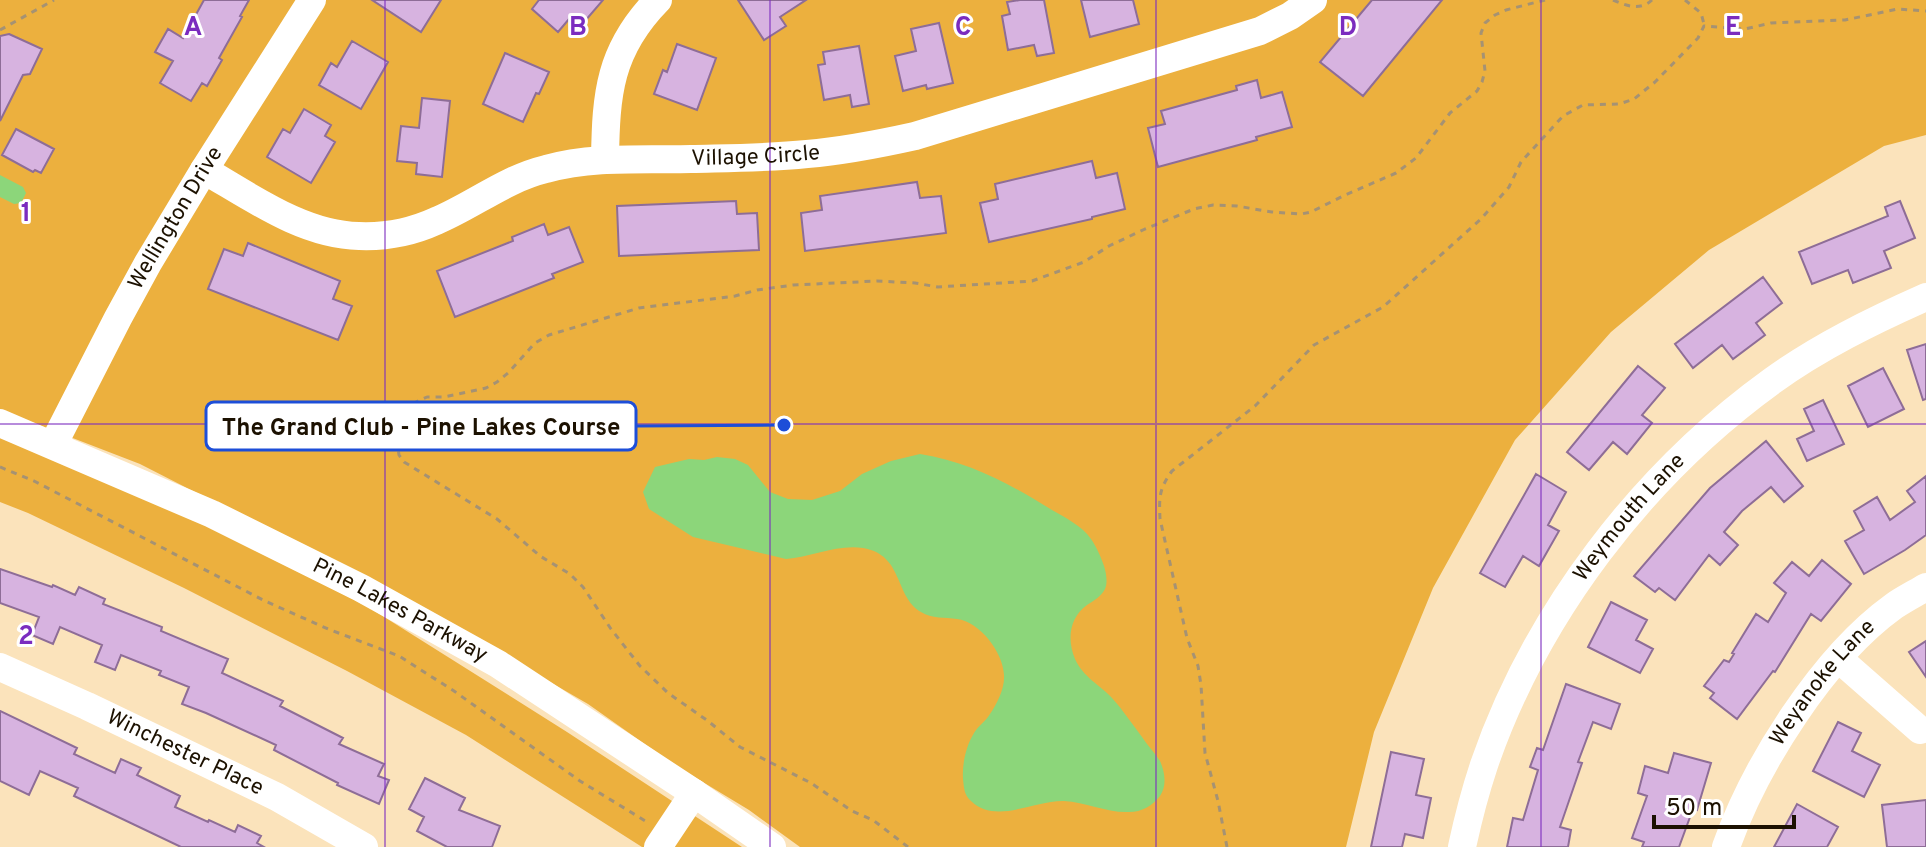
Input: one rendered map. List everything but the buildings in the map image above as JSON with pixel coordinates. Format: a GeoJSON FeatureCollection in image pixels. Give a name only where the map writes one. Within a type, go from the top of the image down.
{"type":"FeatureCollection","features":[{"type":"Feature","properties":{"kind":"street","name":"Wellington Drive"},"geometry":{"type":"LineString","coordinates":[[53,445],[125,304],[204,170],[312,0]]}},
{"type":"Feature","properties":{"kind":"street"},"geometry":{"type":"LineString","coordinates":[[605,159],[608,91],[615,67],[635,28],[658,0]]}},
{"type":"Feature","properties":{"kind":"street","name":"Village Circle"},"geometry":{"type":"LineString","coordinates":[[204,170],[307,226],[332,233],[369,236],[398,233],[440,220],[510,181],[564,165],[605,159],[771,157],[892,141],[1260,31],[1313,0]]}},
{"type":"Feature","properties":{"kind":"street","name":"Weymouth Lane"},"geometry":{"type":"LineString","coordinates":[[1462,847],[1484,767],[1520,678],[1572,590],[1626,517],[1697,441],[1771,382],[1832,343],[1926,297]]}},
{"type":"Feature","properties":{"kind":"street","name":"Pine Lakes Parkway"},"geometry":{"type":"LineString","coordinates":[[0,423],[212,514],[361,588],[498,664],[772,847]]}},
{"type":"Feature","properties":{"kind":"street","name":"Weyanoke Lane"},"geometry":{"type":"LineString","coordinates":[[1726,847],[1741,808],[1773,748],[1815,687],[1878,620],[1926,587]]}},
{"type":"Feature","properties":{"kind":"street"},"geometry":{"type":"LineString","coordinates":[[1839,659],[1920,730]]}},
{"type":"Feature","properties":{"kind":"street","name":"Winchester Place"},"geometry":{"type":"LineString","coordinates":[[0,667],[277,797],[364,847]]}},
{"type":"Feature","properties":{"kind":"street"},"geometry":{"type":"LineString","coordinates":[[657,837],[694,793]]}},
{"type":"Feature","properties":{"kind":"path"},"geometry":{"type":"LineString","coordinates":[[0,30],[54,0]]}},
{"type":"Feature","properties":{"kind":"path"},"geometry":{"type":"LineString","coordinates":[[908,847],[873,820],[852,811],[811,783],[740,747],[668,693],[640,666],[583,587],[570,574],[540,556],[497,519],[404,462],[399,455],[395,430],[398,422],[416,402],[427,397],[472,392],[497,382],[535,343],[549,335],[639,308],[793,285],[877,281],[938,287],[1032,281],[1084,262],[1109,246],[1194,209],[1213,205],[1272,212],[1311,212],[1396,173],[1416,158],[1450,113],[1477,91],[1482,82],[1485,71],[1481,33],[1485,23],[1506,10],[1545,0]]}},
{"type":"Feature","properties":{"kind":"path"},"geometry":{"type":"LineString","coordinates":[[1613,0],[1641,7],[1652,0]]}},
{"type":"Feature","properties":{"kind":"path"},"geometry":{"type":"LineString","coordinates":[[1227,847],[1205,753],[1198,666],[1187,638],[1160,519],[1162,485],[1172,471],[1255,406],[1314,345],[1383,307],[1481,219],[1509,187],[1521,162],[1563,116],[1583,105],[1619,104],[1634,99],[1655,82],[1698,38],[1704,26],[1701,13],[1685,0]]}},
{"type":"Feature","properties":{"kind":"path"},"geometry":{"type":"LineString","coordinates":[[1704,26],[1745,29],[1771,23],[1845,20],[1898,9],[1926,11]]}},
{"type":"Feature","properties":{"kind":"path"},"geometry":{"type":"LineString","coordinates":[[0,467],[34,481],[265,601],[399,656],[454,691],[657,837]]}},
{"type":"Feature","properties":{"kind":"shaded area"},"geometry":{"type":"Polygon","coordinates":[[[0,0],[1926,0],[1926,135],[1884,146],[1709,250],[1611,332],[1515,440],[1433,588],[1374,732],[1346,847],[800,847],[588,704],[422,608],[140,464],[0,410],[0,0]]]}},
{"type":"Feature","properties":{"kind":"shaded area"},"geometry":{"type":"Polygon","coordinates":[[[0,175],[23,187],[26,193],[21,203],[14,204],[0,197],[0,175]]]}},
{"type":"Feature","properties":{"kind":"shaded area"},"geometry":{"type":"Polygon","coordinates":[[[0,437],[208,525],[370,608],[742,847],[642,847],[466,735],[347,671],[184,588],[0,502],[0,437]]]}},
{"type":"Feature","properties":{"kind":"shaded area"},"geometry":{"type":"Polygon","coordinates":[[[920,454],[956,462],[1005,483],[1073,523],[1093,542],[1105,568],[1106,587],[1076,616],[1071,630],[1072,652],[1082,671],[1116,703],[1160,761],[1164,788],[1150,805],[1129,812],[1064,801],[1016,810],[981,808],[966,794],[964,761],[974,733],[998,701],[1004,675],[995,648],[982,632],[966,621],[921,612],[906,596],[886,559],[876,552],[854,547],[786,559],[693,537],[649,509],[643,492],[655,467],[689,459],[717,457],[735,459],[748,465],[770,492],[788,499],[812,500],[840,491],[862,474],[891,461],[920,454]]]}},
{"type":"Feature","properties":{"kind":"place","name":"The Grand Club - Pine Lakes Course"},"geometry":{"type":"Point","coordinates":[784,425]}}]}
